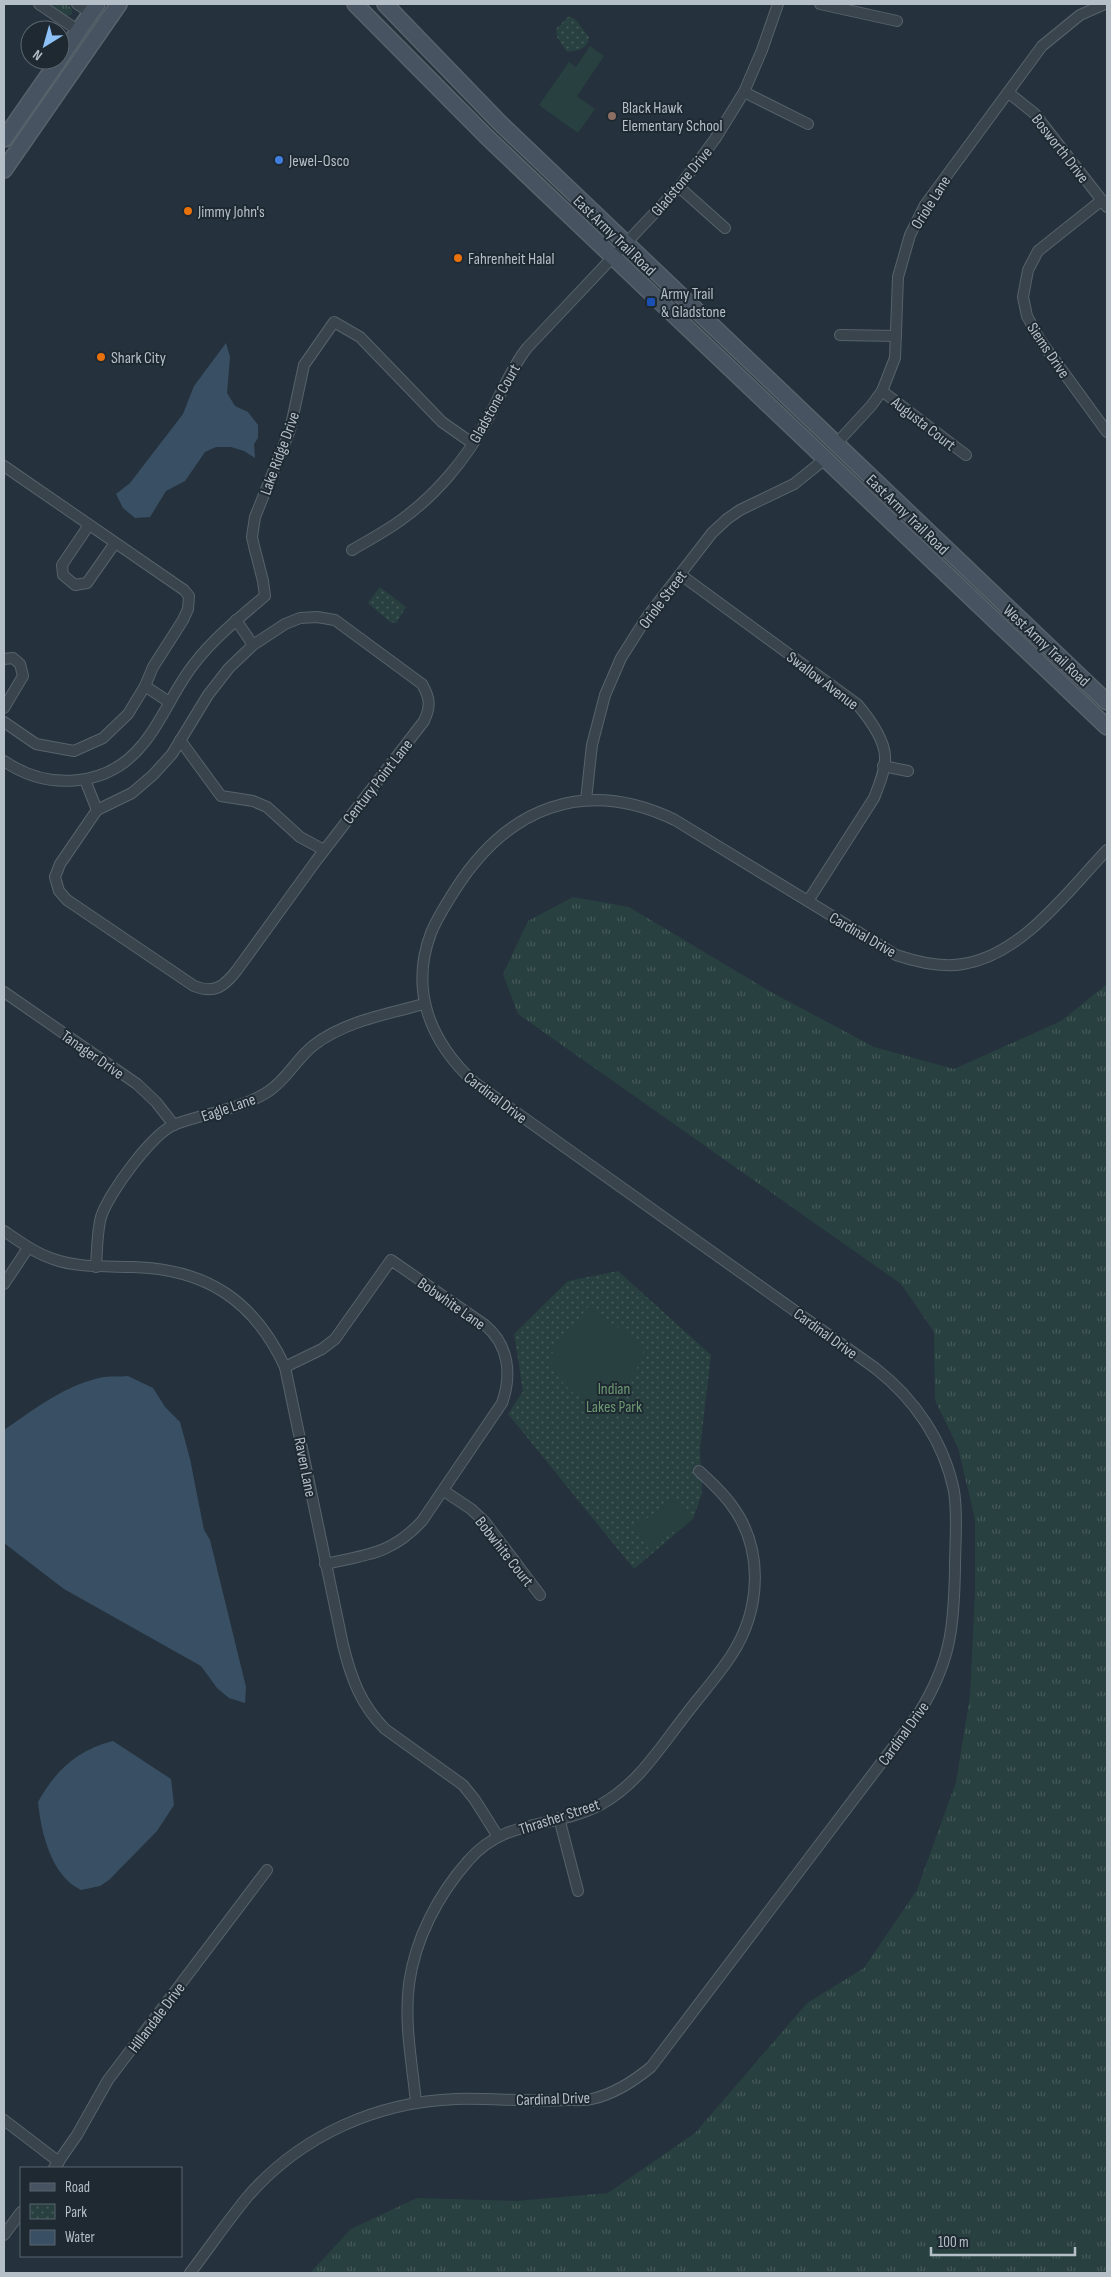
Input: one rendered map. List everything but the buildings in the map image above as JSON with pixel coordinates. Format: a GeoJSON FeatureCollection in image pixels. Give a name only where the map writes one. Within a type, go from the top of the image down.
{"type":"FeatureCollection","features":[{"type":"Feature","properties":{"kind":"main road"},"geometry":{"type":"LineString","coordinates":[[4,170],[119,4]]}},
{"type":"Feature","properties":{"kind":"main road","name":"East Army Trail Road"},"geometry":{"type":"LineString","coordinates":[[355,4],[487,137],[963,590]]}},
{"type":"Feature","properties":{"kind":"main road","name":"East Army Trail Road"},"geometry":{"type":"LineString","coordinates":[[385,4],[500,123],[974,576]]}},
{"type":"Feature","properties":{"kind":"main road"},"geometry":{"type":"LineString","coordinates":[[70,43],[94,8]]}},
{"type":"Feature","properties":{"kind":"main road"},"geometry":{"type":"LineString","coordinates":[[4,139],[51,70]]}},
{"type":"Feature","properties":{"kind":"main road","name":"West Army Trail Road"},"geometry":{"type":"LineString","coordinates":[[974,576],[1107,702]]}},
{"type":"Feature","properties":{"kind":"main road","name":"West Army Trail Road"},"geometry":{"type":"LineString","coordinates":[[963,590],[1107,726]]}},
{"type":"Feature","properties":{"kind":"street"},"geometry":{"type":"LineString","coordinates":[[39,4],[78,31]]}},
{"type":"Feature","properties":{"kind":"street"},"geometry":{"type":"LineString","coordinates":[[77,4],[94,8]]}},
{"type":"Feature","properties":{"kind":"street","name":"Gladstone Drive"},"geometry":{"type":"LineString","coordinates":[[626,244],[679,187],[715,140],[744,92],[762,50],[778,4]]}},
{"type":"Feature","properties":{"kind":"street"},"geometry":{"type":"LineString","coordinates":[[820,4],[898,22]]}},
{"type":"Feature","properties":{"kind":"street","name":"Oriole Lane"},"geometry":{"type":"LineString","coordinates":[[836,444],[871,406],[882,390],[894,358],[898,277],[910,235],[936,188],[1010,93],[1042,46],[1080,15],[1105,4]]}},
{"type":"Feature","properties":{"kind":"street"},"geometry":{"type":"LineString","coordinates":[[744,92],[808,124]]}},
{"type":"Feature","properties":{"kind":"street","name":"Bosworth Drive"},"geometry":{"type":"LineString","coordinates":[[1010,93],[1035,114],[1104,204]]}},
{"type":"Feature","properties":{"kind":"street"},"geometry":{"type":"LineString","coordinates":[[679,187],[725,228]]}},
{"type":"Feature","properties":{"kind":"street","name":"Siems Drive"},"geometry":{"type":"LineString","coordinates":[[1104,204],[1038,251],[1028,270],[1023,297],[1027,316],[1040,340],[1107,432]]}},
{"type":"Feature","properties":{"kind":"street","name":"Gladstone Court"},"geometry":{"type":"LineString","coordinates":[[352,550],[410,514],[438,488],[486,423],[517,362],[626,244]]}},
{"type":"Feature","properties":{"kind":"street","name":"Lake Ridge Drive"},"geometry":{"type":"LineString","coordinates":[[236,620],[265,596],[254,546],[255,516],[290,430],[298,401],[304,365],[308,356],[334,322],[360,338],[442,422],[472,443]]}},
{"type":"Feature","properties":{"kind":"street"},"geometry":{"type":"LineString","coordinates":[[840,335],[896,336]]}},
{"type":"Feature","properties":{"kind":"street","name":"Augusta Court"},"geometry":{"type":"LineString","coordinates":[[882,390],[966,455]]}},
{"type":"Feature","properties":{"kind":"street","name":"Oriole Street"},"geometry":{"type":"LineString","coordinates":[[586,800],[592,745],[605,695],[621,658],[634,637],[712,533],[740,510],[794,484],[825,458]]}},
{"type":"Feature","properties":{"kind":"street"},"geometry":{"type":"LineString","coordinates":[[4,466],[184,590],[189,596],[188,609],[183,620],[153,667],[145,686],[128,714],[103,738],[74,751],[36,744],[4,722]]}},
{"type":"Feature","properties":{"kind":"street"},"geometry":{"type":"LineString","coordinates":[[90,525],[62,565],[63,574],[75,585],[87,583],[115,543]]}},
{"type":"Feature","properties":{"kind":"street","name":"Swallow Avenue"},"geometry":{"type":"LineString","coordinates":[[681,574],[856,704],[875,728],[885,755],[874,798],[808,901]]}},
{"type":"Feature","properties":{"kind":"street","name":"Century Point Lane"},"geometry":{"type":"LineString","coordinates":[[317,617],[335,620],[422,684],[429,696],[430,709],[424,721],[324,850],[229,981],[218,988],[206,991],[186,982],[67,900],[59,891],[55,877],[60,864],[97,810],[132,792],[153,775],[172,754],[213,688],[229,668],[253,645],[285,624],[300,618],[317,617]]}},
{"type":"Feature","properties":{"kind":"street"},"geometry":{"type":"LineString","coordinates":[[4,761],[33,776],[62,782],[85,780],[104,774],[126,762],[144,743],[193,665],[220,634],[236,620],[253,645]]}},
{"type":"Feature","properties":{"kind":"street"},"geometry":{"type":"LineString","coordinates":[[4,659],[13,658],[20,664],[23,676],[4,708]]}},
{"type":"Feature","properties":{"kind":"street"},"geometry":{"type":"LineString","coordinates":[[145,686],[169,702]]}},
{"type":"Feature","properties":{"kind":"street"},"geometry":{"type":"LineString","coordinates":[[180,740],[221,796],[253,801],[267,807],[300,838],[324,850]]}},
{"type":"Feature","properties":{"kind":"street"},"geometry":{"type":"LineString","coordinates":[[883,766],[908,771]]}},
{"type":"Feature","properties":{"kind":"street"},"geometry":{"type":"LineString","coordinates":[[85,780],[97,810]]}},
{"type":"Feature","properties":{"kind":"street","name":"Cardinal Drive"},"geometry":{"type":"LineString","coordinates":[[190,2273],[249,2195],[274,2170],[302,2148],[351,2122],[370,2114],[416,2102],[457,2099],[554,2101],[592,2099],[620,2088],[651,2067],[919,1713],[933,1690],[947,1656],[953,1627],[956,1523],[954,1492],[943,1457],[920,1414],[895,1385],[875,1368],[475,1082],[458,1067],[442,1047],[434,1032],[424,1004],[423,967],[431,932],[439,915],[473,862],[503,832],[526,818],[555,806],[586,800],[620,802],[662,813],[896,954],[924,963],[963,964],[992,955],[1022,938],[1107,850]]}},
{"type":"Feature","properties":{"kind":"street","name":"Tanager Drive"},"geometry":{"type":"LineString","coordinates":[[4,992],[137,1084],[156,1102],[174,1125]]}},
{"type":"Feature","properties":{"kind":"street","name":"Eagle Lane"},"geometry":{"type":"LineString","coordinates":[[96,1267],[100,1219],[106,1204],[147,1146],[174,1125],[260,1096],[278,1084],[315,1044],[336,1031],[366,1020],[424,1004]]}},
{"type":"Feature","properties":{"kind":"street","name":"Raven Lane"},"geometry":{"type":"LineString","coordinates":[[4,1231],[28,1248],[62,1262],[96,1267],[161,1269],[183,1273],[212,1284],[234,1298],[249,1311],[264,1329],[285,1367],[325,1564],[349,1670],[363,1702],[375,1719],[396,1739],[463,1786],[475,1800],[497,1835]]}},
{"type":"Feature","properties":{"kind":"street"},"geometry":{"type":"LineString","coordinates":[[4,1284],[28,1248]]}},
{"type":"Feature","properties":{"kind":"street","name":"Bobwhite Lane"},"geometry":{"type":"LineString","coordinates":[[285,1367],[322,1349],[335,1339],[391,1260],[485,1325],[498,1338],[506,1357],[509,1374],[508,1388],[502,1403],[422,1521],[395,1545],[383,1551],[325,1564]]}},
{"type":"Feature","properties":{"kind":"street","name":"Thrasher Street"},"geometry":{"type":"LineString","coordinates":[[416,2102],[408,2012],[409,1985],[415,1955],[426,1925],[453,1879],[469,1859],[497,1835],[559,1818],[600,1804],[635,1778],[731,1656],[747,1623],[754,1592],[756,1563],[746,1533],[731,1504],[699,1471]]}},
{"type":"Feature","properties":{"kind":"street","name":"Bobwhite Court"},"geometry":{"type":"LineString","coordinates":[[444,1491],[485,1522],[540,1596]]}},
{"type":"Feature","properties":{"kind":"street"},"geometry":{"type":"LineString","coordinates":[[559,1818],[578,1891]]}},
{"type":"Feature","properties":{"kind":"street","name":"Hillandale Drive"},"geometry":{"type":"LineString","coordinates":[[56,2165],[78,2135],[108,2080],[267,1870]]}},
{"type":"Feature","properties":{"kind":"street"},"geometry":{"type":"LineString","coordinates":[[4,2120],[56,2165]]}},
{"type":"Feature","properties":{"kind":"street"},"geometry":{"type":"LineString","coordinates":[[4,2235],[20,2213]]}},
{"type":"Feature","properties":{"kind":"green space"},"geometry":{"type":"Polygon","coordinates":[[[49,4],[66,4],[72,8],[72,14],[67,16],[49,4]]]}},
{"type":"Feature","properties":{"kind":"green space"},"geometry":{"type":"Polygon","coordinates":[[[569,16],[576,20],[589,37],[584,47],[567,52],[557,37],[556,29],[569,16]]]}},
{"type":"Feature","properties":{"kind":"green space"},"geometry":{"type":"Polygon","coordinates":[[[590,46],[604,56],[577,96],[595,109],[578,133],[539,105],[569,62],[576,67],[590,46]]]}},
{"type":"Feature","properties":{"kind":"green space"},"geometry":{"type":"Polygon","coordinates":[[[380,587],[406,607],[396,623],[390,622],[368,603],[380,587]]]}},
{"type":"Feature","properties":{"kind":"green space"},"geometry":{"type":"Polygon","coordinates":[[[573,897],[629,907],[771,992],[874,1047],[954,1069],[1061,1021],[1107,984],[1107,2273],[310,2273],[351,2229],[417,2198],[516,2201],[608,2193],[695,2133],[807,2003],[864,1968],[917,1890],[956,1782],[970,1696],[975,1591],[975,1519],[958,1448],[935,1400],[934,1332],[901,1284],[518,1014],[503,974],[528,921],[573,897]]]}},
{"type":"Feature","properties":{"kind":"green space","name":"Indian Lakes Park"},"geometry":{"type":"Polygon","coordinates":[[[618,1271],[711,1355],[700,1449],[702,1493],[693,1519],[634,1569],[508,1414],[523,1391],[514,1334],[568,1281],[618,1271]]]}},
{"type":"Feature","properties":{"kind":"green space"},"geometry":{"type":"Polygon","coordinates":[[[588,1307],[641,1343],[644,1358],[607,1410],[574,1394],[551,1367],[553,1350],[588,1307]]]}},
{"type":"Feature","properties":{"kind":"green space"},"geometry":{"type":"Polygon","coordinates":[[[676,1498],[691,1519],[649,1549],[633,1528],[676,1498]]]}},
{"type":"Feature","properties":{"kind":"water"},"geometry":{"type":"Polygon","coordinates":[[[226,343],[230,357],[227,393],[235,406],[248,412],[258,425],[258,438],[254,444],[255,458],[244,451],[231,447],[216,447],[205,452],[185,481],[166,491],[150,517],[135,518],[123,508],[116,494],[130,483],[183,414],[194,386],[226,343]]]}},
{"type":"Feature","properties":{"kind":"water"},"geometry":{"type":"Polygon","coordinates":[[[128,1376],[153,1388],[165,1407],[180,1422],[190,1459],[204,1530],[210,1540],[246,1687],[245,1703],[229,1698],[217,1688],[201,1666],[64,1589],[4,1543],[4,1430],[51,1398],[77,1385],[104,1377],[128,1376]]]}},
{"type":"Feature","properties":{"kind":"water"},"geometry":{"type":"Polygon","coordinates":[[[113,1741],[171,1779],[174,1805],[157,1831],[109,1880],[100,1886],[81,1890],[62,1875],[49,1852],[38,1802],[52,1780],[69,1763],[89,1750],[113,1741]]]}},
{"type":"Feature","properties":{"kind":"place","name":"Black Hawk Elementary School"},"geometry":{"type":"Point","coordinates":[612,116]}},
{"type":"Feature","properties":{"kind":"place","name":"Jewel-Osco"},"geometry":{"type":"Point","coordinates":[279,160]}},
{"type":"Feature","properties":{"kind":"place","name":"Jimmy John's"},"geometry":{"type":"Point","coordinates":[188,211]}},
{"type":"Feature","properties":{"kind":"place","name":"Fahrenheit Halal"},"geometry":{"type":"Point","coordinates":[458,258]}},
{"type":"Feature","properties":{"kind":"place","name":"Army Trail & Gladstone"},"geometry":{"type":"Point","coordinates":[651,302]}},
{"type":"Feature","properties":{"kind":"place","name":"Shark City"},"geometry":{"type":"Point","coordinates":[101,357]}}]}
